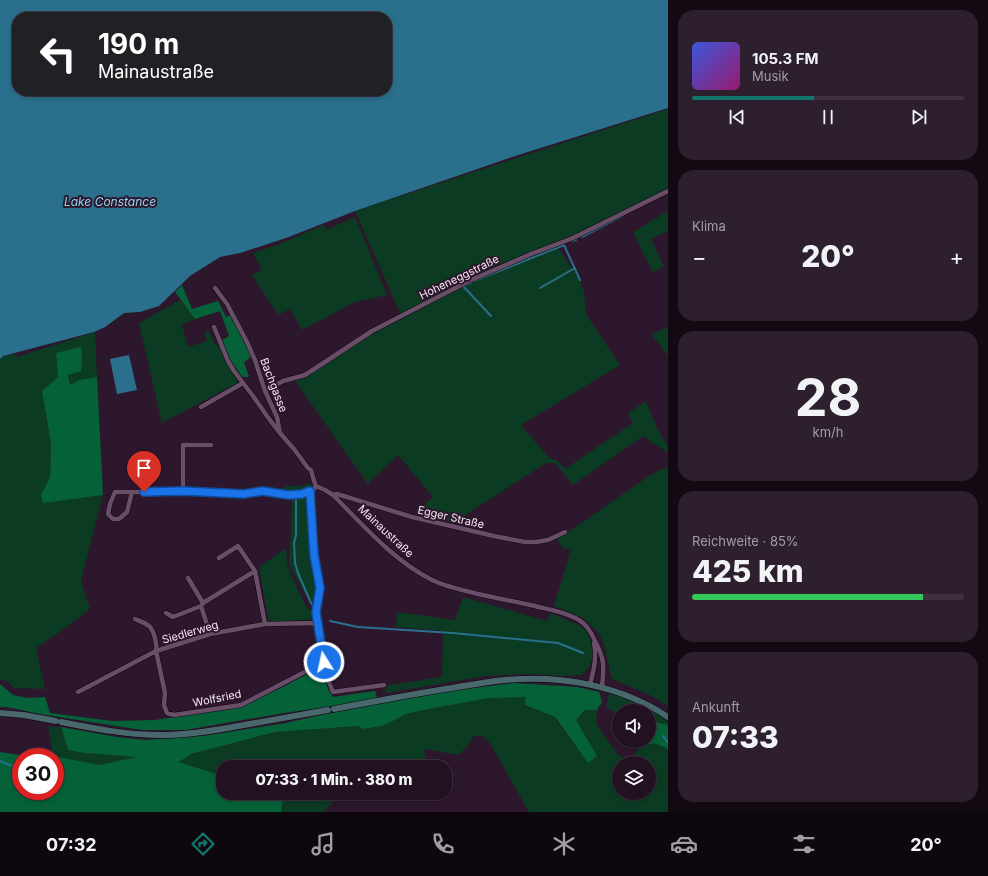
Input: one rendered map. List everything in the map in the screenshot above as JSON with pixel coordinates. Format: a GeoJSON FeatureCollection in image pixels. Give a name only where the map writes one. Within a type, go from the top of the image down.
{"type":"FeatureCollection","features":[{"type":"Feature","properties":{"kind":"main road"},"geometry":{"type":"LineString","coordinates":[[0,713],[24,715],[112,732],[164,735],[190,734],[431,691],[504,680],[548,679],[570,681],[602,687],[639,700],[668,716]]}},
{"type":"Feature","properties":{"kind":"street","name":"Hoheneggstraße"},"geometry":{"type":"LineString","coordinates":[[265,391],[283,381],[305,374],[326,362],[372,331],[471,280],[573,238],[668,191]]}},
{"type":"Feature","properties":{"kind":"street","name":"Bachgasse"},"geometry":{"type":"LineString","coordinates":[[216,288],[227,304],[255,360],[265,391],[277,417],[280,433],[311,470],[316,486]]}},
{"type":"Feature","properties":{"kind":"street"},"geometry":{"type":"LineString","coordinates":[[214,327],[234,372],[280,433]]}},
{"type":"Feature","properties":{"kind":"street"},"geometry":{"type":"LineString","coordinates":[[200,406],[243,383]]}},
{"type":"Feature","properties":{"kind":"street"},"geometry":{"type":"LineString","coordinates":[[183,491],[183,445],[211,445]]}},
{"type":"Feature","properties":{"kind":"street"},"geometry":{"type":"LineString","coordinates":[[132,492],[127,512],[119,519],[113,519],[108,514],[114,492],[183,491],[244,494],[262,491],[289,495],[302,494],[314,489],[316,486]]}},
{"type":"Feature","properties":{"kind":"street","name":"Mainaustraße"},"geometry":{"type":"LineString","coordinates":[[316,486],[334,495],[404,563],[432,580],[444,585],[550,610],[575,618],[587,627],[601,654],[603,661],[602,687]]}},
{"type":"Feature","properties":{"kind":"street"},"geometry":{"type":"LineString","coordinates":[[310,491],[314,555],[320,588],[316,612],[327,677],[333,692],[384,685]]}},
{"type":"Feature","properties":{"kind":"street","name":"Egger Straße"},"geometry":{"type":"LineString","coordinates":[[334,495],[336,494],[412,517],[525,542],[548,540],[565,532]]}},
{"type":"Feature","properties":{"kind":"street"},"geometry":{"type":"LineString","coordinates":[[220,558],[238,546],[255,571],[265,624]]}},
{"type":"Feature","properties":{"kind":"street"},"geometry":{"type":"LineString","coordinates":[[166,613],[173,617],[202,604],[255,571]]}},
{"type":"Feature","properties":{"kind":"street"},"geometry":{"type":"LineString","coordinates":[[188,578],[202,604],[210,634]]}},
{"type":"Feature","properties":{"kind":"street"},"geometry":{"type":"LineString","coordinates":[[134,619],[151,627],[157,646],[156,651]]}},
{"type":"Feature","properties":{"kind":"street","name":"Siedlerweg"},"geometry":{"type":"LineString","coordinates":[[78,692],[156,651],[210,634],[265,624],[317,622]]}},
{"type":"Feature","properties":{"kind":"street"},"geometry":{"type":"LineString","coordinates":[[590,684],[596,654],[593,637]]}},
{"type":"Feature","properties":{"kind":"street","name":"Wolfsried"},"geometry":{"type":"LineString","coordinates":[[156,651],[165,693],[164,705],[167,713],[174,715],[241,704],[324,662]]}},
{"type":"Feature","properties":{"kind":"green space"},"geometry":{"type":"Polygon","coordinates":[[[668,109],[668,191],[556,245],[579,279],[584,292],[586,314],[620,365],[521,425],[551,459],[557,460],[565,469],[633,423],[628,413],[646,401],[658,430],[668,447],[668,453],[643,436],[573,485],[555,463],[546,463],[453,523],[414,514],[433,497],[398,455],[368,484],[293,378],[307,375],[372,331],[401,315],[355,211],[668,109]]]}},
{"type":"Feature","properties":{"kind":"green space"},"geometry":{"type":"Polygon","coordinates":[[[668,211],[668,231],[651,239],[664,266],[653,273],[633,232],[668,211]]]}},
{"type":"Feature","properties":{"kind":"green space"},"geometry":{"type":"Polygon","coordinates":[[[355,217],[387,295],[355,302],[302,330],[290,309],[278,315],[252,275],[262,270],[253,253],[277,245],[324,225],[326,230],[355,217]]]}},
{"type":"Feature","properties":{"kind":"green space"},"geometry":{"type":"Polygon","coordinates":[[[182,285],[192,309],[218,301],[226,317],[231,315],[251,357],[244,362],[249,377],[242,377],[231,361],[222,340],[229,336],[220,311],[195,319],[175,292],[182,285]]]}},
{"type":"Feature","properties":{"kind":"green space"},"geometry":{"type":"Polygon","coordinates":[[[180,300],[195,319],[182,325],[188,347],[207,341],[204,332],[209,331],[215,345],[219,345],[226,363],[239,382],[162,423],[139,323],[180,300]]]}},
{"type":"Feature","properties":{"kind":"green space"},"geometry":{"type":"Polygon","coordinates":[[[668,327],[668,356],[651,334],[668,327]]]}},
{"type":"Feature","properties":{"kind":"green space"},"geometry":{"type":"Polygon","coordinates":[[[95,332],[97,377],[79,380],[70,385],[68,375],[56,353],[58,377],[42,391],[51,444],[50,477],[41,495],[43,502],[103,495],[81,581],[90,609],[36,648],[45,689],[14,688],[7,681],[0,680],[0,359],[3,356],[15,354],[17,357],[95,332]]]}},
{"type":"Feature","properties":{"kind":"green space"},"geometry":{"type":"Polygon","coordinates":[[[81,347],[81,371],[68,375],[70,385],[79,380],[97,377],[103,495],[43,503],[41,495],[50,477],[51,444],[42,391],[58,377],[56,353],[81,347]]]}},
{"type":"Feature","properties":{"kind":"green space"},"geometry":{"type":"Polygon","coordinates":[[[668,467],[668,706],[650,695],[612,679],[604,645],[599,633],[583,618],[554,606],[571,550],[563,548],[556,538],[567,533],[649,476],[668,467]]]}},
{"type":"Feature","properties":{"kind":"green space"},"geometry":{"type":"Polygon","coordinates":[[[311,483],[311,487],[299,493],[276,490],[288,486],[301,486],[311,483]]]}},
{"type":"Feature","properties":{"kind":"green space"},"geometry":{"type":"Polygon","coordinates":[[[309,498],[309,531],[318,588],[316,605],[312,606],[289,564],[292,500],[309,498]]]}},
{"type":"Feature","properties":{"kind":"green space"},"geometry":{"type":"Polygon","coordinates":[[[286,548],[287,564],[291,575],[306,606],[315,614],[310,620],[269,622],[259,567],[286,548]]]}},
{"type":"Feature","properties":{"kind":"green space"},"geometry":{"type":"Polygon","coordinates":[[[463,597],[547,621],[550,613],[577,624],[587,631],[594,651],[590,666],[582,675],[561,676],[530,674],[486,676],[386,693],[385,688],[390,685],[442,677],[443,631],[396,627],[397,612],[455,620],[463,597]]]}},
{"type":"Feature","properties":{"kind":"green space"},"geometry":{"type":"Polygon","coordinates":[[[318,668],[323,673],[328,689],[333,697],[375,691],[377,698],[185,730],[142,730],[0,707],[0,684],[13,695],[28,698],[45,697],[50,713],[112,721],[155,720],[240,707],[283,687],[318,668]]]}},
{"type":"Feature","properties":{"kind":"green space"},"geometry":{"type":"Polygon","coordinates":[[[515,683],[577,687],[599,692],[602,702],[597,710],[585,710],[576,720],[597,756],[588,763],[555,717],[525,705],[526,697],[489,698],[406,714],[382,726],[363,729],[358,726],[275,732],[191,754],[179,762],[216,774],[216,800],[283,800],[281,812],[0,812],[0,752],[12,754],[12,800],[64,800],[64,758],[100,765],[137,757],[84,753],[68,750],[61,727],[117,737],[145,740],[203,736],[286,723],[449,691],[515,683]]]}},
{"type":"Feature","properties":{"kind":"green space"},"geometry":{"type":"Polygon","coordinates":[[[610,690],[644,704],[612,704],[612,711],[606,707],[610,690]]]}},
{"type":"Feature","properties":{"kind":"green space"},"geometry":{"type":"Polygon","coordinates":[[[527,696],[525,705],[554,717],[588,763],[597,756],[576,720],[585,710],[597,710],[596,723],[612,748],[618,755],[622,756],[612,756],[612,800],[656,800],[656,756],[633,756],[639,748],[656,748],[656,744],[666,748],[668,751],[668,812],[529,812],[490,743],[482,736],[474,736],[467,747],[458,755],[424,749],[426,760],[216,760],[216,774],[179,762],[191,754],[275,732],[358,726],[364,729],[382,726],[406,714],[489,698],[527,696]]]}},
{"type":"Feature","properties":{"kind":"green space"},"geometry":{"type":"Polygon","coordinates":[[[656,709],[668,714],[668,725],[656,722],[656,709]]]}},
{"type":"Feature","properties":{"kind":"green space"},"geometry":{"type":"Polygon","coordinates":[[[656,722],[668,725],[668,751],[666,748],[656,744],[656,722]]]}},
{"type":"Feature","properties":{"kind":"green space"},"geometry":{"type":"Polygon","coordinates":[[[48,727],[61,727],[68,750],[84,753],[139,757],[100,765],[64,758],[64,748],[52,748],[48,727]]]}},
{"type":"Feature","properties":{"kind":"green space"},"geometry":{"type":"Polygon","coordinates":[[[283,800],[334,800],[323,812],[281,812],[283,800]]]}},
{"type":"Feature","properties":{"kind":"water","name":"Lake Constance"},"geometry":{"type":"Polygon","coordinates":[[[0,0],[668,0],[668,108],[515,156],[355,211],[286,238],[240,253],[220,257],[190,276],[159,306],[140,312],[124,313],[105,327],[94,332],[3,356],[0,359],[0,0]]]}},
{"type":"Feature","properties":{"kind":"water"},"geometry":{"type":"Polygon","coordinates":[[[129,355],[137,390],[117,394],[110,359],[129,355]]]}},
{"type":"Feature","properties":{"kind":"waterway"},"geometry":{"type":"LineString","coordinates":[[582,237],[622,216]]}},
{"type":"Feature","properties":{"kind":"waterway"},"geometry":{"type":"LineString","coordinates":[[572,241],[576,240]]}},
{"type":"Feature","properties":{"kind":"waterway"},"geometry":{"type":"LineString","coordinates":[[474,281],[564,245],[580,280]]}},
{"type":"Feature","properties":{"kind":"waterway"},"geometry":{"type":"LineString","coordinates":[[540,288],[575,268]]}},
{"type":"Feature","properties":{"kind":"waterway"},"geometry":{"type":"LineString","coordinates":[[471,283],[463,286],[491,316]]}},
{"type":"Feature","properties":{"kind":"waterway"},"geometry":{"type":"LineString","coordinates":[[296,500],[296,535],[294,543],[295,563],[298,573],[314,607]]}},
{"type":"Feature","properties":{"kind":"waterway"},"geometry":{"type":"LineString","coordinates":[[330,621],[358,627],[453,633],[558,643],[583,653]]}},
{"type":"Feature","properties":{"kind":"waterway"},"geometry":{"type":"LineString","coordinates":[[663,736],[668,743]]}},
{"type":"Feature","properties":{"kind":"waterway"},"geometry":{"type":"LineString","coordinates":[[0,761],[12,766]]}},
{"type":"Feature","properties":{"kind":"route"},"geometry":{"type":"LineString","coordinates":[[144,492],[183,491],[244,494],[262,491],[289,495],[302,494],[310,491],[314,555],[320,588],[316,612],[324,662]]}}]}
